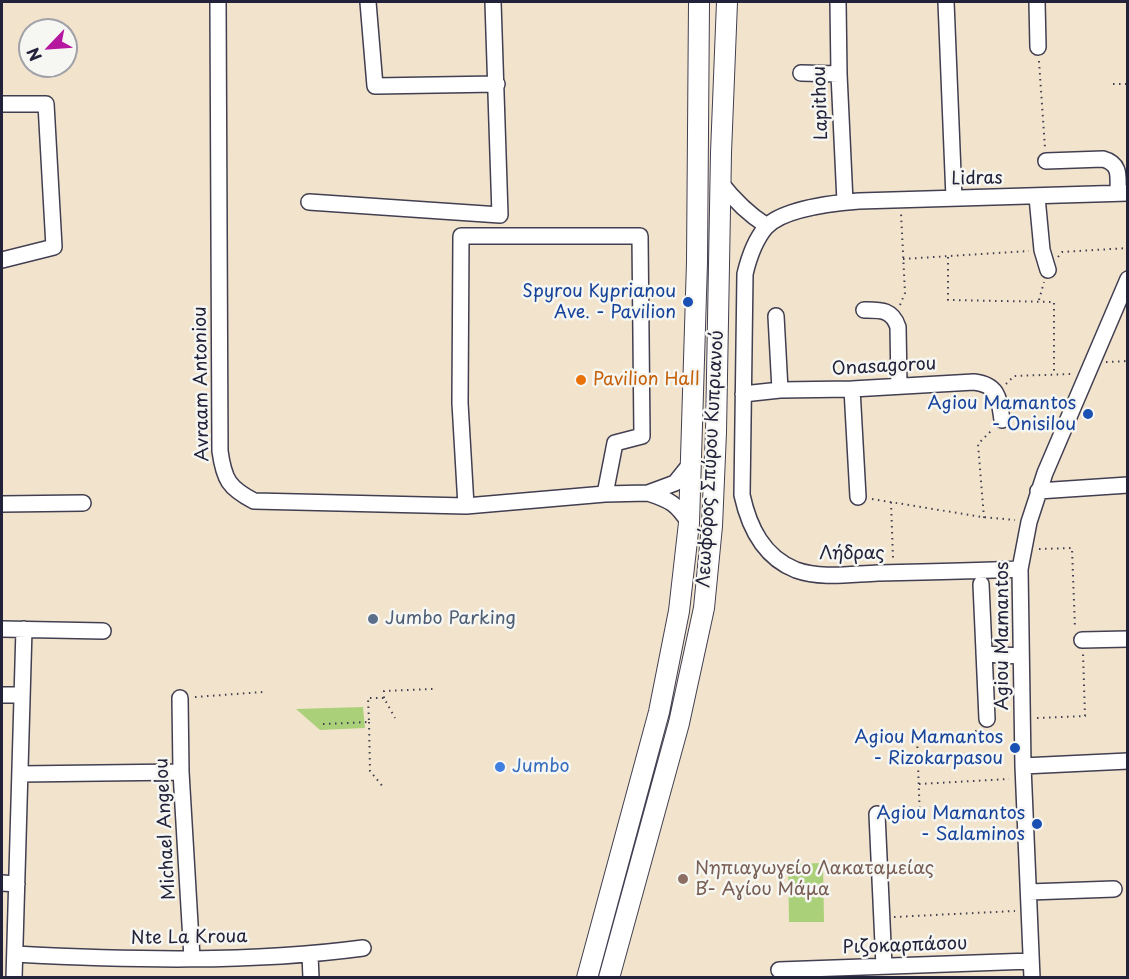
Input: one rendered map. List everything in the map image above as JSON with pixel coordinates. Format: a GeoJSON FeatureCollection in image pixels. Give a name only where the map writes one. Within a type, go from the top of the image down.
{"type":"FeatureCollection","features":[{"type":"Feature","properties":{"kind":"main road","name":"Λεωφόρος Σπύρου Κυπριανού"},"geometry":{"type":"LineString","coordinates":[[587,978],[659,712],[679,611],[689,524],[692,462],[699,2]]}},
{"type":"Feature","properties":{"kind":"main road","name":"Λεωφόρος Σπύρου Κυπριανού"},"geometry":{"type":"LineString","coordinates":[[609,978],[679,723],[704,608],[712,525],[716,432],[720,182],[727,2]]}},
{"type":"Feature","properties":{"kind":"street","name":"Avraam Antoniou"},"geometry":{"type":"LineString","coordinates":[[218,2],[220,451],[226,479],[238,493],[255,501],[466,506],[605,494],[648,493]]}},
{"type":"Feature","properties":{"kind":"street"},"geometry":{"type":"LineString","coordinates":[[368,2],[375,86],[497,84]]}},
{"type":"Feature","properties":{"kind":"street"},"geometry":{"type":"LineString","coordinates":[[309,201],[500,215],[493,2]]}},
{"type":"Feature","properties":{"kind":"street","name":"Lapithou"},"geometry":{"type":"LineString","coordinates":[[838,2],[845,202]]}},
{"type":"Feature","properties":{"kind":"street"},"geometry":{"type":"LineString","coordinates":[[946,2],[954,198]]}},
{"type":"Feature","properties":{"kind":"street"},"geometry":{"type":"LineString","coordinates":[[1037,2],[1038,47]]}},
{"type":"Feature","properties":{"kind":"street"},"geometry":{"type":"LineString","coordinates":[[801,73],[839,74]]}},
{"type":"Feature","properties":{"kind":"street"},"geometry":{"type":"LineString","coordinates":[[2,104],[46,104],[54,247],[2,260]]}},
{"type":"Feature","properties":{"kind":"street"},"geometry":{"type":"LineString","coordinates":[[1046,161],[1103,159],[1110,161],[1118,171],[1123,193]]}},
{"type":"Feature","properties":{"kind":"street"},"geometry":{"type":"LineString","coordinates":[[720,182],[734,200],[767,226]]}},
{"type":"Feature","properties":{"kind":"street","name":"Lidras"},"geometry":{"type":"LineString","coordinates":[[767,226],[786,215],[827,204],[845,202],[1123,193]]}},
{"type":"Feature","properties":{"kind":"street"},"geometry":{"type":"LineString","coordinates":[[1037,197],[1042,250],[1048,270]]}},
{"type":"Feature","properties":{"kind":"street","name":"Λήδρας"},"geometry":{"type":"LineString","coordinates":[[767,226],[756,242],[749,258],[746,274],[742,495],[747,519],[766,550],[795,569],[827,575],[1020,569]]}},
{"type":"Feature","properties":{"kind":"street"},"geometry":{"type":"LineString","coordinates":[[466,506],[460,403],[461,236],[640,236],[642,436],[615,443],[605,494]]}},
{"type":"Feature","properties":{"kind":"street","name":"Agiou Mamantos"},"geometry":{"type":"LineString","coordinates":[[1032,978],[1020,656],[1020,569],[1038,491],[1126,286]]}},
{"type":"Feature","properties":{"kind":"street"},"geometry":{"type":"LineString","coordinates":[[864,310],[883,310],[895,319],[898,327],[899,385]]}},
{"type":"Feature","properties":{"kind":"street"},"geometry":{"type":"LineString","coordinates":[[776,316],[780,390]]}},
{"type":"Feature","properties":{"kind":"street","name":"Onasagorou"},"geometry":{"type":"LineString","coordinates":[[743,394],[780,390],[852,389],[974,382],[989,386],[996,393]]}},
{"type":"Feature","properties":{"kind":"street"},"geometry":{"type":"LineString","coordinates":[[852,389],[858,496]]}},
{"type":"Feature","properties":{"kind":"street"},"geometry":{"type":"LineString","coordinates":[[996,393],[1002,420]]}},
{"type":"Feature","properties":{"kind":"street"},"geometry":{"type":"LineString","coordinates":[[648,493],[675,483],[692,462]]}},
{"type":"Feature","properties":{"kind":"street"},"geometry":{"type":"LineString","coordinates":[[1038,491],[1128,485]]}},
{"type":"Feature","properties":{"kind":"street"},"geometry":{"type":"LineString","coordinates":[[648,493],[673,503],[681,510],[689,524]]}},
{"type":"Feature","properties":{"kind":"street"},"geometry":{"type":"LineString","coordinates":[[2,504],[83,503]]}},
{"type":"Feature","properties":{"kind":"street"},"geometry":{"type":"LineString","coordinates":[[981,584],[987,719]]}},
{"type":"Feature","properties":{"kind":"street"},"geometry":{"type":"LineString","coordinates":[[2,629],[103,630]]}},
{"type":"Feature","properties":{"kind":"street"},"geometry":{"type":"LineString","coordinates":[[14,978],[15,954],[9,884],[20,774],[24,629]]}},
{"type":"Feature","properties":{"kind":"street"},"geometry":{"type":"LineString","coordinates":[[1082,640],[1128,639]]}},
{"type":"Feature","properties":{"kind":"street"},"geometry":{"type":"LineString","coordinates":[[984,654],[1020,656]]}},
{"type":"Feature","properties":{"kind":"street"},"geometry":{"type":"LineString","coordinates":[[2,695],[22,695]]}},
{"type":"Feature","properties":{"kind":"street","name":"Michael Angelou"},"geometry":{"type":"LineString","coordinates":[[180,698],[192,958]]}},
{"type":"Feature","properties":{"kind":"street"},"geometry":{"type":"LineString","coordinates":[[1024,772],[1128,761]]}},
{"type":"Feature","properties":{"kind":"street"},"geometry":{"type":"LineString","coordinates":[[20,774],[182,772]]}},
{"type":"Feature","properties":{"kind":"street"},"geometry":{"type":"LineString","coordinates":[[877,814],[884,966]]}},
{"type":"Feature","properties":{"kind":"street"},"geometry":{"type":"LineString","coordinates":[[1029,892],[1114,889]]}},
{"type":"Feature","properties":{"kind":"street","name":"Nte La Kroua"},"geometry":{"type":"LineString","coordinates":[[15,954],[92,958],[192,958],[310,955],[363,948]]}},
{"type":"Feature","properties":{"kind":"street"},"geometry":{"type":"LineString","coordinates":[[310,955],[311,978]]}},
{"type":"Feature","properties":{"kind":"street","name":"Ριζοκαρπάσου"},"geometry":{"type":"LineString","coordinates":[[779,970],[838,973],[884,966],[964,970],[1031,961]]}},
{"type":"Feature","properties":{"kind":"path"},"geometry":{"type":"LineString","coordinates":[[1038,47],[1046,161]]}},
{"type":"Feature","properties":{"kind":"path"},"geometry":{"type":"LineString","coordinates":[[1113,84],[1128,84]]}},
{"type":"Feature","properties":{"kind":"path"},"geometry":{"type":"LineString","coordinates":[[895,319],[905,293],[900,200]]}},
{"type":"Feature","properties":{"kind":"path"},"geometry":{"type":"LineString","coordinates":[[1039,301],[1048,270],[1062,252],[1128,248]]}},
{"type":"Feature","properties":{"kind":"path"},"geometry":{"type":"LineString","coordinates":[[903,260],[1042,250]]}},
{"type":"Feature","properties":{"kind":"path"},"geometry":{"type":"LineString","coordinates":[[948,256],[948,300],[1054,302],[1054,374]]}},
{"type":"Feature","properties":{"kind":"path"},"geometry":{"type":"LineString","coordinates":[[996,393],[1014,376],[1054,374],[1128,361]]}},
{"type":"Feature","properties":{"kind":"path"},"geometry":{"type":"LineString","coordinates":[[984,518],[978,444],[1002,420]]}},
{"type":"Feature","properties":{"kind":"path"},"geometry":{"type":"LineString","coordinates":[[858,496],[984,518],[1029,522]]}},
{"type":"Feature","properties":{"kind":"path"},"geometry":{"type":"LineString","coordinates":[[891,502],[894,573]]}},
{"type":"Feature","properties":{"kind":"path"},"geometry":{"type":"LineString","coordinates":[[1022,718],[1085,716],[1082,640],[1075,634],[1072,548],[1038,549],[1024,546]]}},
{"type":"Feature","properties":{"kind":"path"},"geometry":{"type":"LineString","coordinates":[[395,718],[384,698],[384,691],[433,688],[433,686]]}},
{"type":"Feature","properties":{"kind":"path"},"geometry":{"type":"LineString","coordinates":[[180,698],[263,692]]}},
{"type":"Feature","properties":{"kind":"path"},"geometry":{"type":"LineString","coordinates":[[384,698],[368,698],[370,771],[384,788]]}},
{"type":"Feature","properties":{"kind":"path"},"geometry":{"type":"LineString","coordinates":[[920,820],[917,736],[972,735],[987,719]]}},
{"type":"Feature","properties":{"kind":"path"},"geometry":{"type":"LineString","coordinates":[[323,724],[369,722]]}},
{"type":"Feature","properties":{"kind":"path"},"geometry":{"type":"LineString","coordinates":[[919,783],[1024,772]]}},
{"type":"Feature","properties":{"kind":"path"},"geometry":{"type":"LineString","coordinates":[[881,918],[1029,910]]}},
{"type":"Feature","properties":{"kind":"green space"},"geometry":{"type":"Polygon","coordinates":[[[363,707],[365,728],[320,730],[296,709],[363,707]]]}},
{"type":"Feature","properties":{"kind":"green space"},"geometry":{"type":"Polygon","coordinates":[[[823,863],[824,922],[789,922],[788,864],[823,863]]]}},
{"type":"Feature","properties":{"kind":"place","name":"Spyrou Kyprianou Ave. - Pavilion"},"geometry":{"type":"Point","coordinates":[688,302]}},
{"type":"Feature","properties":{"kind":"place","name":"Pavilion Hall"},"geometry":{"type":"Point","coordinates":[581,380]}},
{"type":"Feature","properties":{"kind":"place","name":"Agiou Mamantos - Onisilou"},"geometry":{"type":"Point","coordinates":[1088,414]}},
{"type":"Feature","properties":{"kind":"place","name":"Jumbo Parking"},"geometry":{"type":"Point","coordinates":[373,619]}},
{"type":"Feature","properties":{"kind":"place","name":"Agiou Mamantos - Rizokarpasou"},"geometry":{"type":"Point","coordinates":[1015,748]}},
{"type":"Feature","properties":{"kind":"place","name":"Jumbo"},"geometry":{"type":"Point","coordinates":[500,767]}},
{"type":"Feature","properties":{"kind":"place","name":"Agiou Mamantos - Salaminos"},"geometry":{"type":"Point","coordinates":[1037,824]}},
{"type":"Feature","properties":{"kind":"place","name":"Νηπιαγωγείο Λακαταμείας Β΄- Αγίου Μάμα"},"geometry":{"type":"Point","coordinates":[683,879]}}]}
